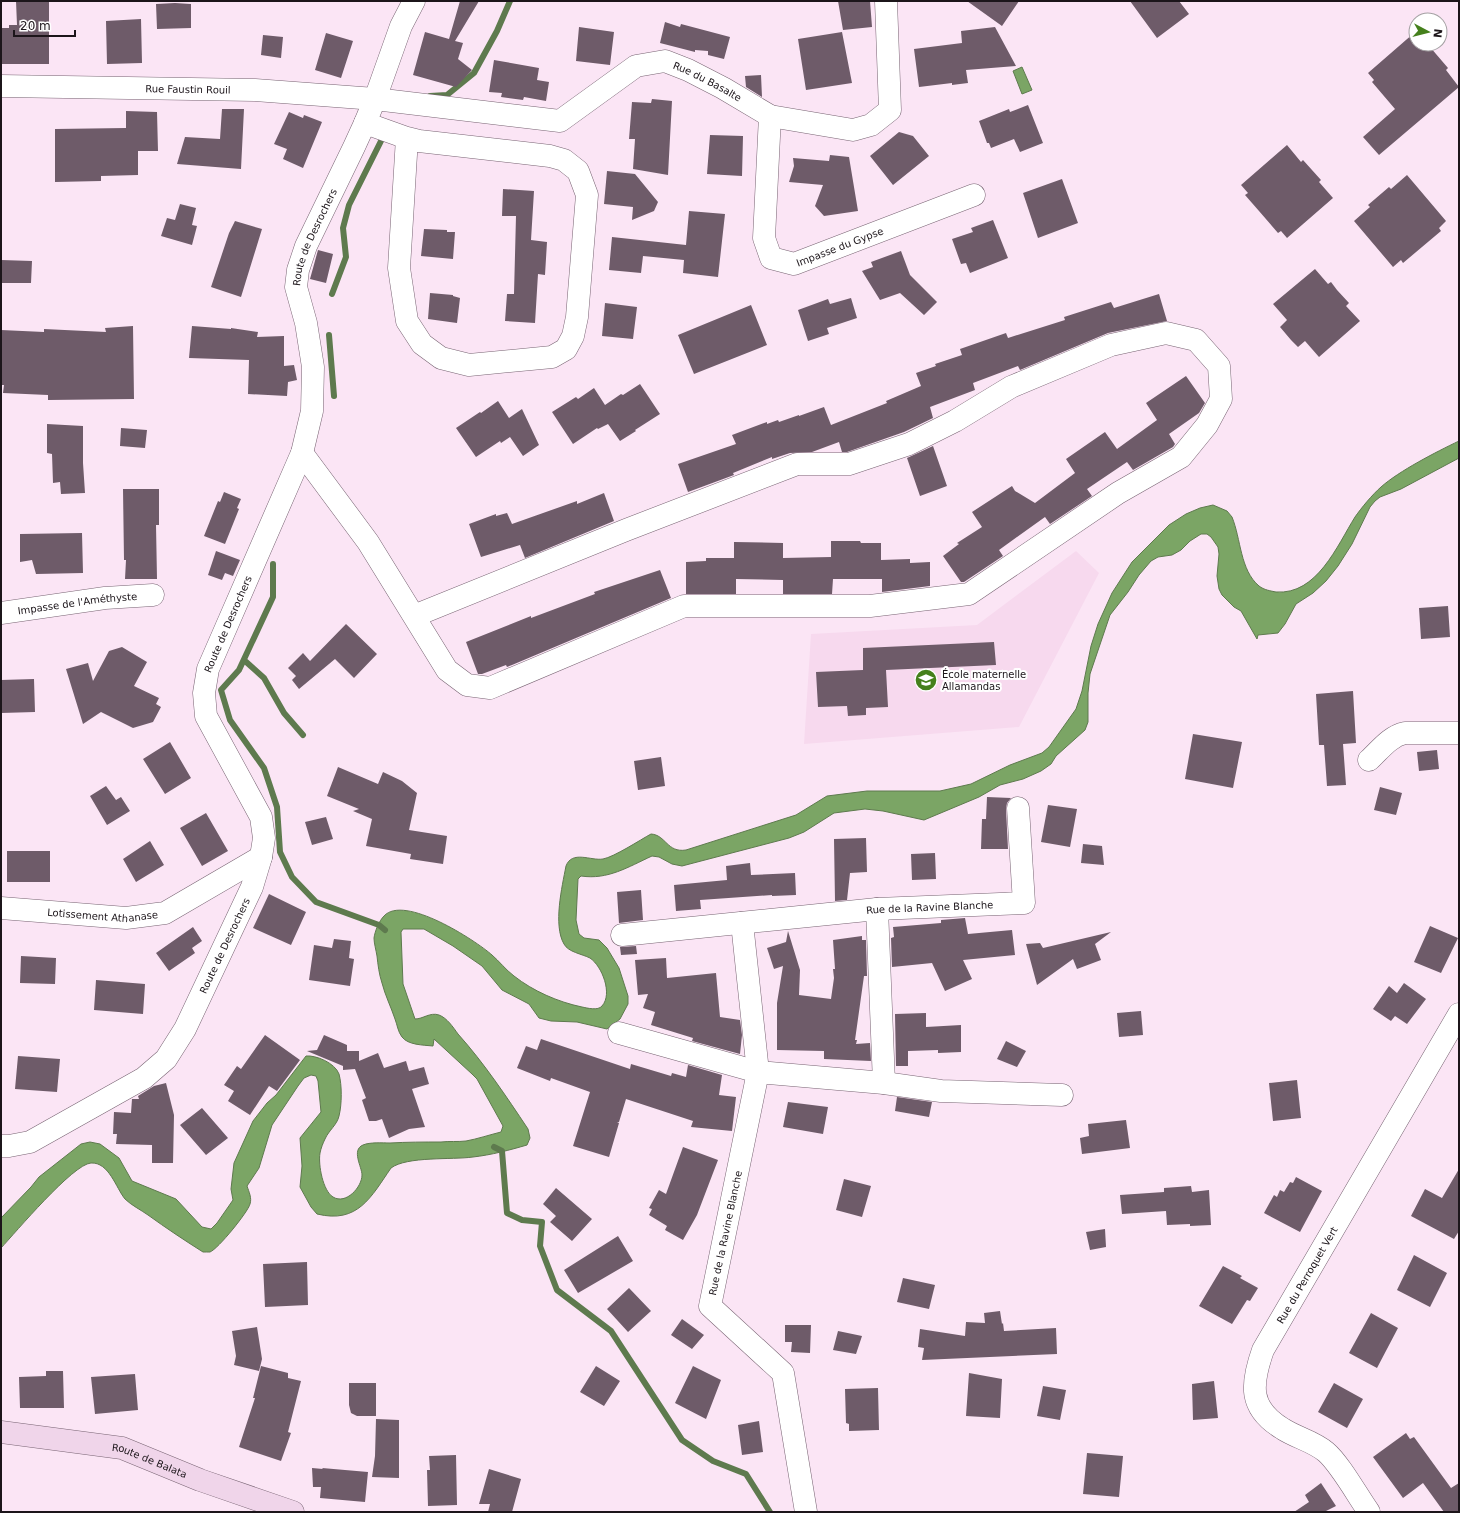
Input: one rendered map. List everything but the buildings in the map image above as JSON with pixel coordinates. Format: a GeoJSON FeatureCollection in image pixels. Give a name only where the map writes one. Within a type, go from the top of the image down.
{"type":"FeatureCollection","features":[{"type":"Feature","properties":{"kind":"main road","name":"Route de Balata"},"geometry":{"type":"LineString","coordinates":[[1,1432],[122,1448],[200,1480],[293,1512]]}},
{"type":"Feature","properties":{"kind":"street","name":"Route de Desrochers"},"geometry":{"type":"LineString","coordinates":[[1,1146],[10,1146],[30,1142],[144,1078],[166,1059],[185,1029],[252,887],[261,857],[264,838],[261,817],[206,716],[204,693],[208,669],[302,453],[312,411],[313,367],[306,323],[296,288],[298,270],[306,246],[365,123],[375,99],[400,26],[414,1]]}},
{"type":"Feature","properties":{"kind":"street","name":"Rue du Basalte"},"geometry":{"type":"LineString","coordinates":[[375,99],[560,121],[636,66],[665,61],[688,70],[723,88],[770,116],[853,130],[871,125],[890,110],[886,1]]}},
{"type":"Feature","properties":{"kind":"street","name":"Rue Faustin Rouil"},"geometry":{"type":"LineString","coordinates":[[1,86],[255,90],[375,99]]}},
{"type":"Feature","properties":{"kind":"street","name":"Impasse du Gypse"},"geometry":{"type":"LineString","coordinates":[[770,116],[764,238],[771,258],[794,264],[974,195]]}},
{"type":"Feature","properties":{"kind":"street"},"geometry":{"type":"LineString","coordinates":[[365,123],[407,138],[550,156],[564,160],[578,171],[587,195],[576,317],[573,336],[566,349],[552,357],[469,365],[441,358],[422,344],[407,321],[399,268],[407,138]]}},
{"type":"Feature","properties":{"kind":"street"},"geometry":{"type":"LineString","coordinates":[[302,453],[368,542],[447,670],[467,685],[490,688],[684,606],[870,606],[969,594],[1118,493],[1181,457],[1207,425],[1221,399],[1219,366],[1196,340],[1166,333],[1111,345],[1011,387],[955,421],[909,444],[849,464],[797,464],[626,530],[414,616]]}},
{"type":"Feature","properties":{"kind":"street","name":"Impasse de l'Améthyste"},"geometry":{"type":"LineString","coordinates":[[1,613],[105,598],[153,595]]}},
{"type":"Feature","properties":{"kind":"street"},"geometry":{"type":"LineString","coordinates":[[1369,760],[1387,742],[1399,734],[1459,733]]}},
{"type":"Feature","properties":{"kind":"street","name":"Rue de la Ravine Blanche"},"geometry":{"type":"LineString","coordinates":[[622,935],[877,909],[1024,903],[1018,808]]}},
{"type":"Feature","properties":{"kind":"street","name":"Lotissement Athanase"},"geometry":{"type":"LineString","coordinates":[[1,908],[126,918],[165,913],[261,857]]}},
{"type":"Feature","properties":{"kind":"street"},"geometry":{"type":"LineString","coordinates":[[877,909],[884,1083]]}},
{"type":"Feature","properties":{"kind":"street","name":"Rue de la Ravine Blanche"},"geometry":{"type":"LineString","coordinates":[[742,923],[758,1072],[710,1306],[783,1373],[806,1512]]}},
{"type":"Feature","properties":{"kind":"street","name":"Rue du Perroquet Vert"},"geometry":{"type":"LineString","coordinates":[[1369,1512],[1327,1452],[1311,1441],[1283,1429],[1270,1420],[1260,1407],[1256,1398],[1254,1375],[1263,1350],[1459,1014]]}},
{"type":"Feature","properties":{"kind":"street"},"geometry":{"type":"LineString","coordinates":[[619,1033],[758,1072],[884,1083],[941,1091],[1062,1095]]}},
{"type":"Feature","properties":{"kind":"shaded area"},"geometry":{"type":"Polygon","coordinates":[[[1022,67],[1032,90],[1022,94],[1013,71],[1022,67]]]}},
{"type":"Feature","properties":{"kind":"shaded area"},"geometry":{"type":"Polygon","coordinates":[[[1459,441],[1459,458],[1401,489],[1380,497],[1375,501],[1370,507],[1352,544],[1338,566],[1326,581],[1313,593],[1296,604],[1285,624],[1278,633],[1258,635],[1257,639],[1241,611],[1234,607],[1222,595],[1219,589],[1217,576],[1219,554],[1218,547],[1207,534],[1201,534],[1190,541],[1181,550],[1172,555],[1158,557],[1151,561],[1110,615],[1090,674],[1088,693],[1088,722],[1085,730],[1056,756],[1051,764],[1041,771],[1023,779],[1000,785],[979,797],[924,820],[883,811],[865,809],[834,813],[804,832],[789,838],[682,866],[672,864],[659,857],[652,856],[618,872],[591,877],[581,876],[578,879],[576,920],[579,934],[584,938],[599,940],[607,948],[619,968],[628,996],[628,1004],[620,1019],[607,1029],[577,1022],[551,1021],[539,1018],[529,1004],[502,990],[482,966],[453,946],[424,929],[403,929],[401,932],[403,984],[415,1019],[436,1014],[442,1016],[450,1023],[486,1068],[528,1129],[530,1138],[527,1145],[480,1156],[418,1160],[398,1164],[391,1168],[377,1189],[362,1206],[343,1215],[331,1216],[317,1214],[311,1207],[300,1187],[302,1166],[300,1138],[321,1112],[318,1081],[316,1076],[311,1075],[304,1078],[272,1125],[259,1168],[247,1186],[251,1200],[248,1208],[226,1238],[210,1252],[203,1252],[130,1203],[125,1199],[107,1171],[97,1164],[91,1163],[83,1166],[58,1186],[1,1248],[1,1218],[39,1177],[81,1144],[90,1142],[100,1144],[119,1158],[132,1181],[176,1199],[202,1227],[211,1229],[233,1200],[231,1189],[234,1163],[253,1121],[267,1103],[276,1095],[306,1056],[325,1060],[334,1066],[340,1078],[341,1100],[339,1116],[337,1122],[324,1141],[320,1151],[321,1171],[324,1184],[329,1194],[338,1199],[348,1197],[359,1185],[362,1172],[357,1155],[360,1147],[363,1145],[369,1143],[463,1141],[501,1132],[503,1126],[477,1079],[472,1074],[434,1039],[433,1046],[420,1045],[408,1042],[401,1035],[381,980],[374,942],[376,929],[384,916],[394,911],[407,911],[439,922],[471,939],[495,957],[514,976],[538,991],[573,1005],[592,1009],[600,1008],[605,1001],[606,995],[605,980],[602,974],[590,958],[566,947],[559,927],[559,906],[566,866],[573,858],[608,858],[651,834],[660,837],[675,849],[686,850],[796,815],[827,796],[867,791],[940,791],[971,784],[1010,765],[1042,753],[1049,747],[1076,709],[1082,691],[1091,646],[1098,624],[1112,593],[1132,562],[1169,525],[1186,514],[1200,508],[1213,505],[1227,511],[1232,517],[1235,526],[1244,563],[1253,579],[1259,586],[1268,590],[1276,592],[1290,591],[1303,586],[1324,566],[1355,517],[1367,501],[1381,487],[1408,468],[1459,441]]]}},
{"type":"Feature","properties":{"kind":"shaded area","name":"École maternelle Allamandas"},"geometry":{"type":"Polygon","coordinates":[[[1076,551],[1099,573],[1019,727],[804,744],[811,634],[977,625],[1076,551]]]}},
{"type":"Feature","properties":{"kind":"waterway"},"geometry":{"type":"LineString","coordinates":[[430,96],[447,95],[474,73],[497,31],[510,1]]}},
{"type":"Feature","properties":{"kind":"waterway"},"geometry":{"type":"LineString","coordinates":[[332,294],[346,257],[343,228],[349,205],[382,139]]}},
{"type":"Feature","properties":{"kind":"waterway"},"geometry":{"type":"LineString","coordinates":[[329,335],[334,396]]}},
{"type":"Feature","properties":{"kind":"waterway"},"geometry":{"type":"LineString","coordinates":[[273,564],[273,597],[239,670],[221,690],[230,720],[264,768],[277,807],[280,852],[292,877],[316,902],[379,925],[385,930]]}},
{"type":"Feature","properties":{"kind":"waterway"},"geometry":{"type":"LineString","coordinates":[[244,660],[264,678],[284,713],[303,735]]}},
{"type":"Feature","properties":{"kind":"waterway"},"geometry":{"type":"LineString","coordinates":[[494,1147],[502,1151],[507,1213],[522,1220],[542,1222],[540,1246],[557,1290],[611,1331],[682,1440],[713,1461],[746,1474],[770,1512]]}},
{"type":"Feature","properties":{"kind":"place","name":"École maternelle Allamandas"},"geometry":{"type":"Point","coordinates":[926,680]}}]}
